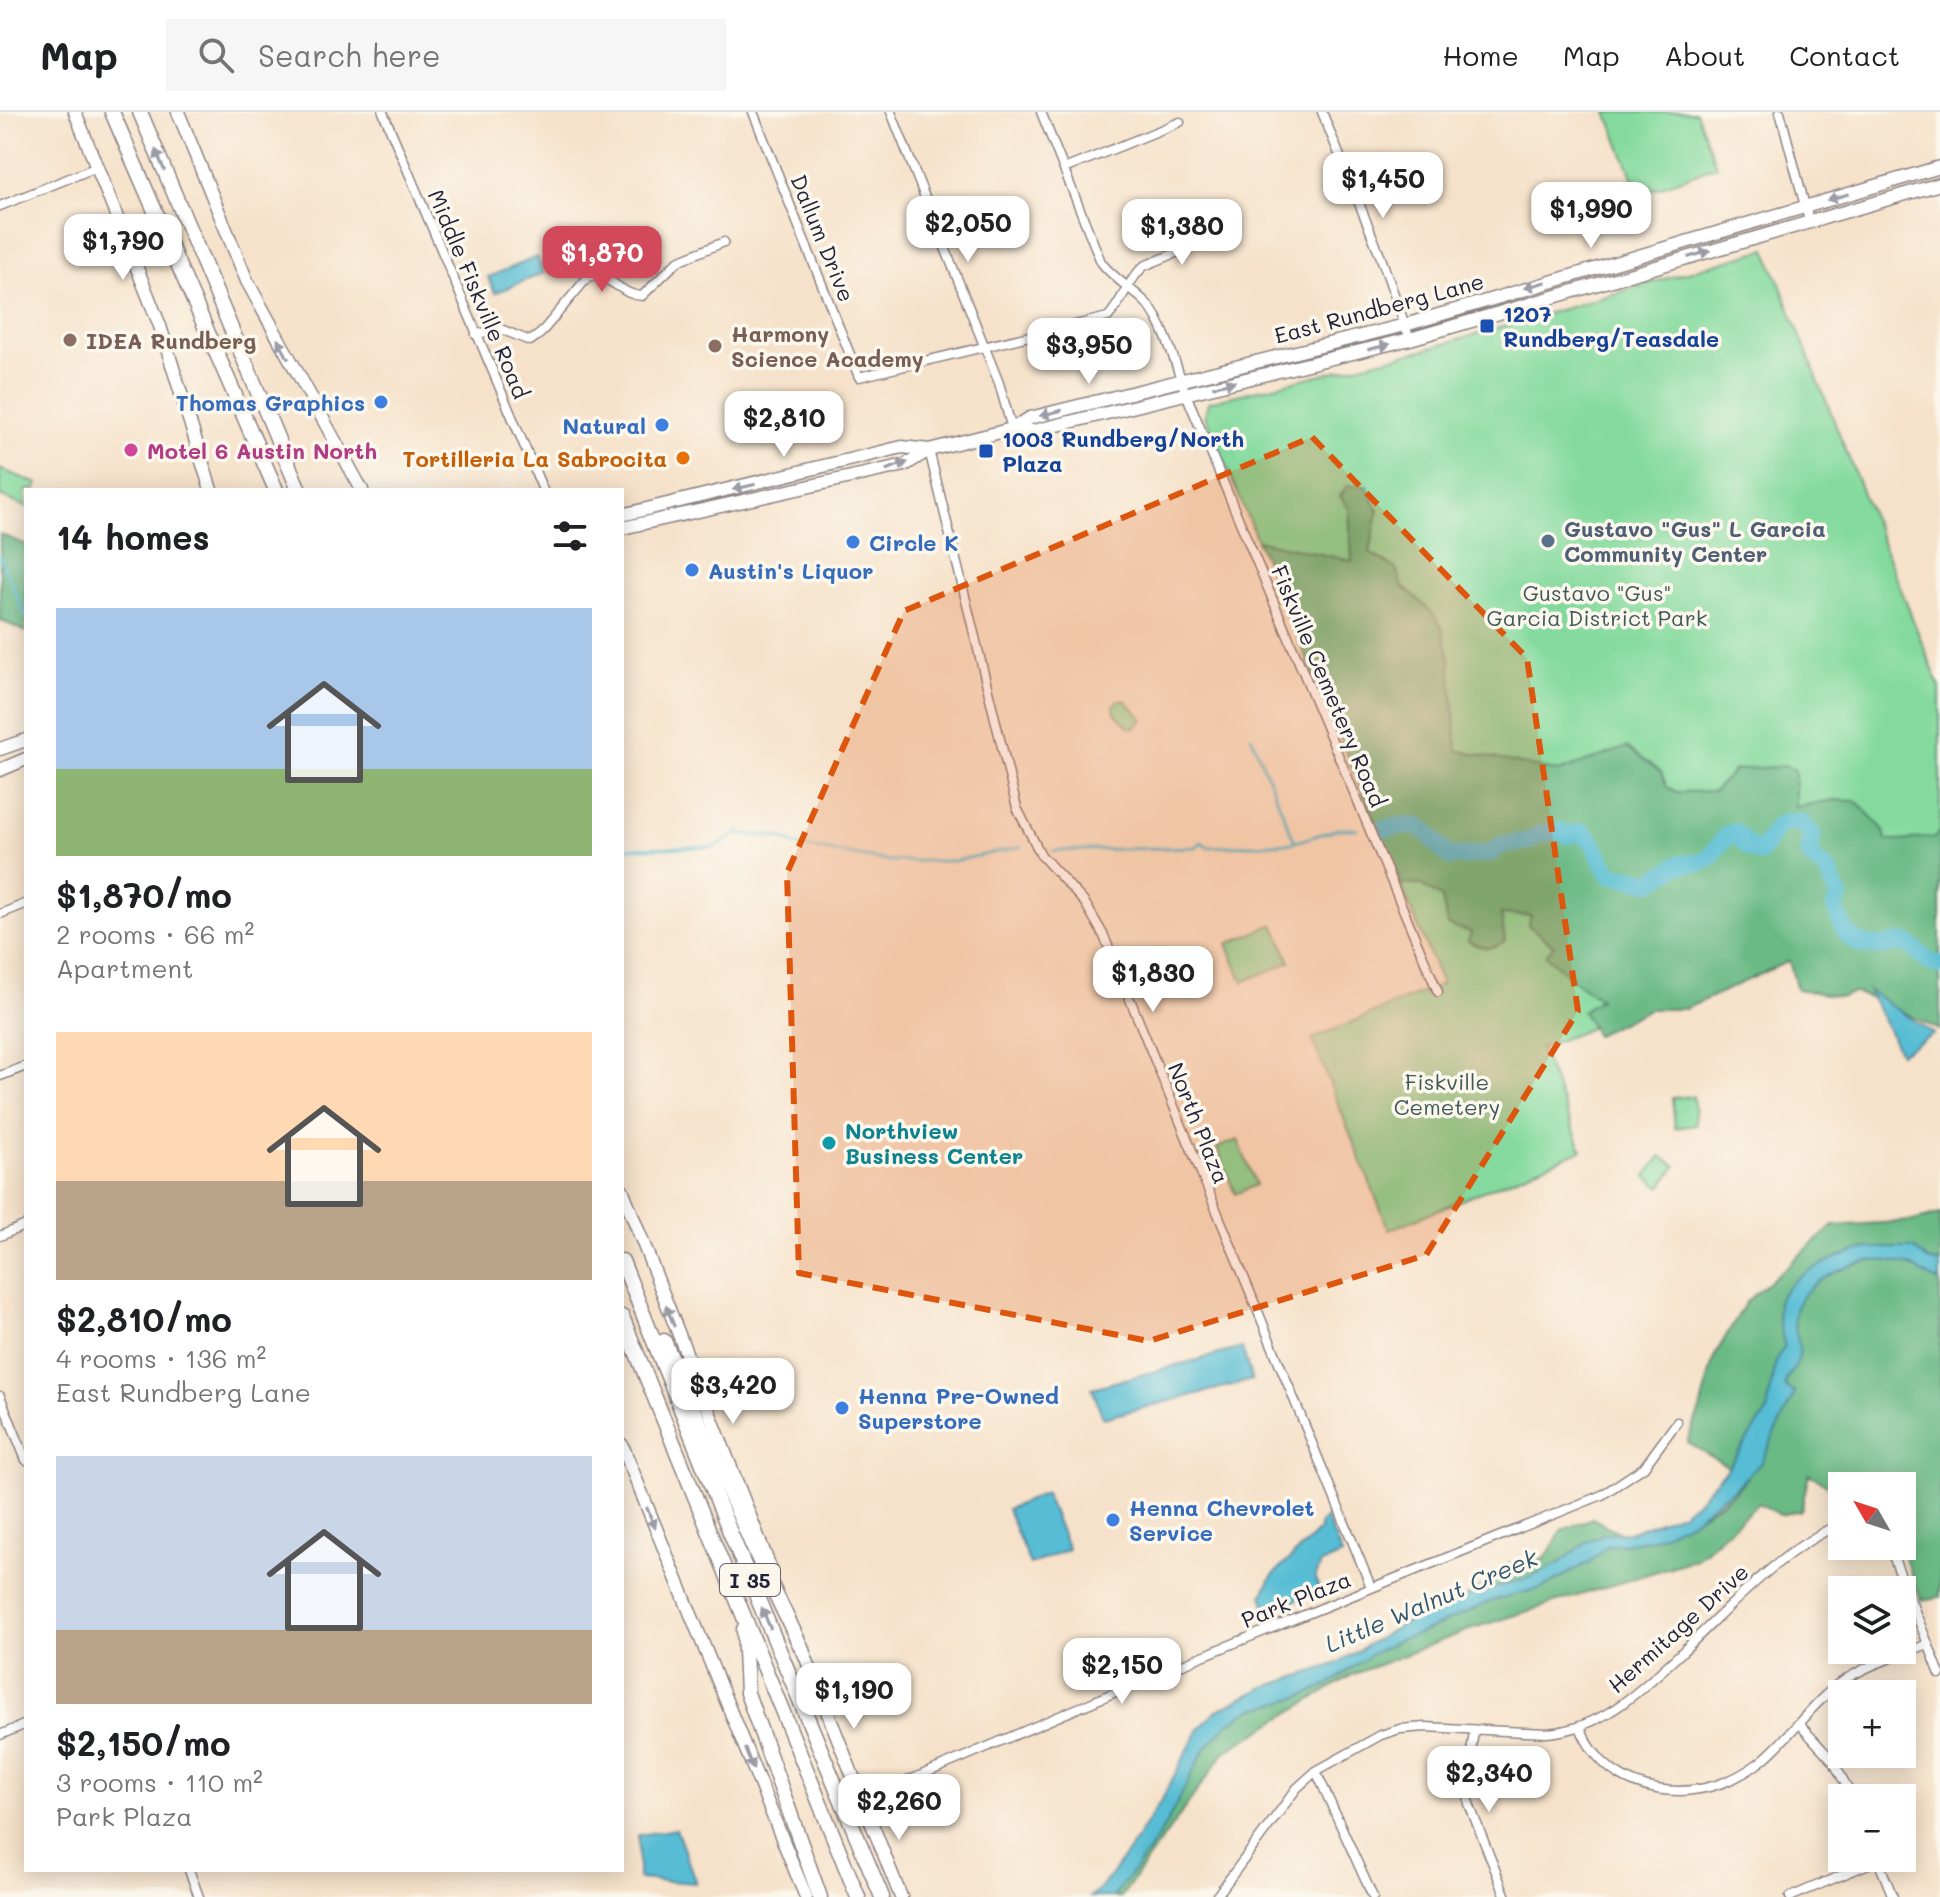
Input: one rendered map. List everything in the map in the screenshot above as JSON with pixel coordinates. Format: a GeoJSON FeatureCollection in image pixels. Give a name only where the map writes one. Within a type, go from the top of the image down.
{"type":"FeatureCollection","features":[{"type":"Feature","properties":{"kind":"highway"},"geometry":{"type":"LineString","coordinates":[[112,112],[275,488]]}},
{"type":"Feature","properties":{"kind":"highway"},"geometry":{"type":"LineString","coordinates":[[140,112],[298,488]]}},
{"type":"Feature","properties":{"kind":"highway"},"geometry":{"type":"LineString","coordinates":[[624,1266],[656,1321],[754,1549],[802,1649]]}},
{"type":"Feature","properties":{"kind":"highway","name":"I 35"},"geometry":{"type":"LineString","coordinates":[[624,1266],[730,1532],[882,1897]]}},
{"type":"Feature","properties":{"kind":"highway","name":"I 35"},"geometry":{"type":"LineString","coordinates":[[624,1322],[858,1897]]}},
{"type":"Feature","properties":{"kind":"highway"},"geometry":{"type":"LineString","coordinates":[[743,1617],[747,1693],[820,1897]]}},
{"type":"Feature","properties":{"kind":"main road"},"geometry":{"type":"LineString","coordinates":[[75,112],[160,326],[210,488]]}},
{"type":"Feature","properties":{"kind":"main road"},"geometry":{"type":"LineString","coordinates":[[178,112],[247,281],[361,488]]}},
{"type":"Feature","properties":{"kind":"main road","name":"East Rundberg Lane"},"geometry":{"type":"LineString","coordinates":[[624,528],[863,476],[905,465],[929,450],[1012,429],[1033,431],[1940,167]]}},
{"type":"Feature","properties":{"kind":"main road"},"geometry":{"type":"LineString","coordinates":[[1884,184],[1885,199]]}},
{"type":"Feature","properties":{"kind":"main road","name":"East Rundberg Lane"},"geometry":{"type":"LineString","coordinates":[[1183,388],[1410,339],[1940,184]]}},
{"type":"Feature","properties":{"kind":"main road"},"geometry":{"type":"LineString","coordinates":[[1597,267],[1601,283]]}},
{"type":"Feature","properties":{"kind":"main road"},"geometry":{"type":"LineString","coordinates":[[1480,302],[1497,313]]}},
{"type":"Feature","properties":{"kind":"main road","name":"East Rundberg Lane"},"geometry":{"type":"LineString","coordinates":[[624,515],[902,447],[929,450]]}},
{"type":"Feature","properties":{"kind":"main road"},"geometry":{"type":"LineString","coordinates":[[0,749],[24,741]]}},
{"type":"Feature","properties":{"kind":"main road"},"geometry":{"type":"LineString","coordinates":[[0,770],[24,760]]}},
{"type":"Feature","properties":{"kind":"main road"},"geometry":{"type":"LineString","coordinates":[[624,1194],[901,1897]]}},
{"type":"Feature","properties":{"kind":"main road"},"geometry":{"type":"LineString","coordinates":[[624,1450],[806,1897]]}},
{"type":"Feature","properties":{"kind":"street","name":"Middle Fiskville Road"},"geometry":{"type":"LineString","coordinates":[[383,112],[542,488]]}},
{"type":"Feature","properties":{"kind":"street","name":"Dallum Drive"},"geometry":{"type":"LineString","coordinates":[[753,112],[859,377],[984,348]]}},
{"type":"Feature","properties":{"kind":"street"},"geometry":{"type":"LineString","coordinates":[[891,112],[999,383],[1012,429]]}},
{"type":"Feature","properties":{"kind":"street","name":"Fiskville Cemetery Road"},"geometry":{"type":"LineString","coordinates":[[1041,112],[1101,262],[1153,312],[1438,992]]}},
{"type":"Feature","properties":{"kind":"street"},"geometry":{"type":"LineString","coordinates":[[1322,112],[1410,339]]}},
{"type":"Feature","properties":{"kind":"street"},"geometry":{"type":"LineString","coordinates":[[1780,112],[1809,221]]}},
{"type":"Feature","properties":{"kind":"street"},"geometry":{"type":"LineString","coordinates":[[1064,169],[1180,122]]}},
{"type":"Feature","properties":{"kind":"street"},"geometry":{"type":"LineString","coordinates":[[0,206],[97,167]]}},
{"type":"Feature","properties":{"kind":"street"},"geometry":{"type":"LineString","coordinates":[[984,348],[1108,317],[1122,299],[1126,287],[1144,266],[1225,233]]}},
{"type":"Feature","properties":{"kind":"street"},"geometry":{"type":"LineString","coordinates":[[476,335],[498,328],[530,341],[540,334],[588,277],[597,275],[607,278],[629,293],[642,296],[678,261],[724,242]]}},
{"type":"Feature","properties":{"kind":"street","name":"North Plaza"},"geometry":{"type":"LineString","coordinates":[[929,450],[1017,808],[1041,855],[1085,903],[1104,936],[1371,1587]]}},
{"type":"Feature","properties":{"kind":"street"},"geometry":{"type":"LineString","coordinates":[[0,914],[24,904]]}},
{"type":"Feature","properties":{"kind":"street"},"geometry":{"type":"LineString","coordinates":[[0,1076],[24,1067]]}},
{"type":"Feature","properties":{"kind":"street"},"geometry":{"type":"LineString","coordinates":[[0,1236],[24,1226]]}},
{"type":"Feature","properties":{"kind":"street"},"geometry":{"type":"LineString","coordinates":[[0,1396],[24,1455]]}},
{"type":"Feature","properties":{"kind":"street","name":"Park Plaza"},"geometry":{"type":"LineString","coordinates":[[863,1800],[1153,1676],[1602,1495],[1644,1467],[1677,1422]]}},
{"type":"Feature","properties":{"kind":"street","name":"Hermitage Drive"},"geometry":{"type":"LineString","coordinates":[[1216,1897],[1283,1804],[1316,1771],[1381,1735],[1400,1729],[1425,1727],[1547,1733],[1580,1727],[1598,1719],[1637,1694],[1793,1551],[1828,1531]]}},
{"type":"Feature","properties":{"kind":"street"},"geometry":{"type":"LineString","coordinates":[[1895,1560],[1940,1674]]}},
{"type":"Feature","properties":{"kind":"street"},"geometry":{"type":"LineString","coordinates":[[1580,1727],[1586,1744],[1613,1772],[1647,1789],[1670,1792],[1712,1785],[1757,1765],[1840,1683],[1928,1644]]}},
{"type":"Feature","properties":{"kind":"street"},"geometry":{"type":"LineString","coordinates":[[0,1735],[24,1725]]}},
{"type":"Feature","properties":{"kind":"street"},"geometry":{"type":"LineString","coordinates":[[1800,1725],[1833,1761],[1845,1784]]}},
{"type":"Feature","properties":{"kind":"street"},"geometry":{"type":"LineString","coordinates":[[1474,1730],[1467,1784],[1469,1804],[1506,1897]]}},
{"type":"Feature","properties":{"kind":"street"},"geometry":{"type":"LineString","coordinates":[[1316,1771],[1373,1897]]}},
{"type":"Feature","properties":{"kind":"street"},"geometry":{"type":"LineString","coordinates":[[190,1872],[199,1897]]}},
{"type":"Feature","properties":{"kind":"street"},"geometry":{"type":"LineString","coordinates":[[1790,1897],[1848,1872]]}},
{"type":"Feature","properties":{"kind":"street"},"geometry":{"type":"LineString","coordinates":[[1883,1872],[1893,1897]]}},
{"type":"Feature","properties":{"kind":"highlighted area"},"geometry":{"type":"Polygon","coordinates":[[[1312,437],[1527,658],[1578,1011],[1426,1255],[1149,1341],[799,1273],[787,873],[904,611],[1312,437]]]}},
{"type":"Feature","properties":{"kind":"green space"},"geometry":{"type":"Polygon","coordinates":[[[1607,112],[1696,112],[1716,166],[1639,195],[1607,112]]]}},
{"type":"Feature","properties":{"kind":"green space","name":"Gustavo \"Gus\" Garcia District Park"},"geometry":{"type":"Polygon","coordinates":[[[1766,249],[1940,688],[1940,890],[1540,1048],[1582,1150],[1389,1230],[1312,1039],[1442,984],[1205,415],[1208,402],[1427,349],[1766,249]]]}},
{"type":"Feature","properties":{"kind":"green space"},"geometry":{"type":"Polygon","coordinates":[[[0,469],[38,484],[36,488],[24,488],[24,506],[0,496],[0,469]]]}},
{"type":"Feature","properties":{"kind":"green space"},"geometry":{"type":"Polygon","coordinates":[[[1347,486],[1367,486],[1378,511],[1370,553],[1396,569],[1402,586],[1430,610],[1442,628],[1450,659],[1457,750],[1558,772],[1627,747],[1661,772],[1667,787],[1677,792],[1714,791],[1734,770],[1785,766],[1795,770],[1795,807],[1833,800],[1856,801],[1884,830],[1886,840],[1892,841],[1934,838],[1940,830],[1940,1030],[1853,992],[1842,997],[1797,989],[1789,961],[1685,1009],[1649,1009],[1596,1035],[1582,1011],[1600,999],[1546,955],[1553,945],[1528,925],[1531,916],[1501,914],[1505,941],[1491,948],[1483,947],[1468,941],[1471,932],[1447,925],[1442,898],[1421,885],[1401,884],[1257,540],[1352,561],[1349,509],[1340,496],[1347,486]]]}},
{"type":"Feature","properties":{"kind":"green space"},"geometry":{"type":"Polygon","coordinates":[[[0,534],[24,544],[24,631],[0,620],[0,534]]]}},
{"type":"Feature","properties":{"kind":"green space"},"geometry":{"type":"Polygon","coordinates":[[[1118,700],[1125,700],[1143,719],[1135,728],[1129,727],[1115,713],[1114,705],[1118,700]]]}},
{"type":"Feature","properties":{"kind":"green space"},"geometry":{"type":"Polygon","coordinates":[[[1274,924],[1290,962],[1243,982],[1227,944],[1274,924]]]}},
{"type":"Feature","properties":{"kind":"green space"},"geometry":{"type":"Polygon","coordinates":[[[1693,1096],[1696,1125],[1675,1128],[1672,1098],[1693,1096]]]}},
{"type":"Feature","properties":{"kind":"green space"},"geometry":{"type":"Polygon","coordinates":[[[1238,1140],[1256,1185],[1235,1194],[1217,1148],[1238,1140]]]}},
{"type":"Feature","properties":{"kind":"green space"},"geometry":{"type":"Polygon","coordinates":[[[1661,1156],[1676,1166],[1661,1187],[1646,1176],[1661,1156]]]}},
{"type":"Feature","properties":{"kind":"green space"},"geometry":{"type":"Polygon","coordinates":[[[1940,1214],[1940,1597],[1921,1600],[1916,1576],[1912,1576],[1905,1560],[1916,1560],[1916,1472],[1828,1472],[1828,1486],[1809,1474],[1801,1510],[1780,1515],[1759,1503],[1696,1559],[1477,1627],[1352,1675],[1225,1752],[1121,1897],[1096,1897],[1162,1806],[1210,1717],[1336,1664],[1404,1623],[1470,1595],[1509,1564],[1545,1559],[1562,1530],[1592,1518],[1622,1532],[1642,1534],[1692,1519],[1723,1500],[1747,1478],[1687,1442],[1700,1410],[1714,1357],[1746,1302],[1833,1226],[1913,1221],[1940,1214]]]}},
{"type":"Feature","properties":{"kind":"water"},"geometry":{"type":"Polygon","coordinates":[[[537,257],[544,273],[495,293],[488,277],[537,257]]]}},
{"type":"Feature","properties":{"kind":"water"},"geometry":{"type":"Polygon","coordinates":[[[1868,990],[1934,1034],[1900,1053],[1868,990]]]}},
{"type":"Feature","properties":{"kind":"water"},"geometry":{"type":"Polygon","coordinates":[[[1867,1248],[1913,1248],[1928,1260],[1940,1264],[1940,1282],[1906,1265],[1870,1261],[1836,1272],[1808,1290],[1794,1315],[1798,1359],[1785,1383],[1786,1388],[1795,1393],[1761,1463],[1735,1488],[1691,1521],[1653,1539],[1606,1547],[1590,1562],[1542,1588],[1494,1600],[1399,1640],[1372,1654],[1329,1684],[1306,1695],[1251,1710],[1228,1723],[1204,1750],[1166,1824],[1113,1897],[1090,1897],[1101,1888],[1128,1852],[1163,1797],[1199,1729],[1214,1712],[1262,1688],[1336,1664],[1404,1623],[1470,1595],[1532,1577],[1560,1563],[1586,1542],[1605,1533],[1631,1532],[1681,1513],[1697,1501],[1726,1470],[1767,1412],[1773,1372],[1778,1356],[1785,1347],[1778,1314],[1782,1293],[1802,1275],[1867,1248]]]}},
{"type":"Feature","properties":{"kind":"water"},"geometry":{"type":"Polygon","coordinates":[[[1242,1348],[1252,1380],[1103,1418],[1092,1388],[1242,1348]]]}},
{"type":"Feature","properties":{"kind":"water"},"geometry":{"type":"Polygon","coordinates":[[[1045,1493],[1068,1549],[1030,1565],[1007,1509],[1045,1493]]]}},
{"type":"Feature","properties":{"kind":"water"},"geometry":{"type":"Polygon","coordinates":[[[1326,1518],[1342,1555],[1321,1564],[1315,1578],[1320,1591],[1267,1611],[1262,1595],[1272,1576],[1320,1530],[1320,1524],[1326,1518]]]}},
{"type":"Feature","properties":{"kind":"water"},"geometry":{"type":"Polygon","coordinates":[[[676,1829],[696,1883],[638,1879],[638,1835],[676,1829]]]}},
{"type":"Feature","properties":{"kind":"waterway"},"geometry":{"type":"LineString","coordinates":[[0,557],[24,612]]}},
{"type":"Feature","properties":{"kind":"waterway"},"geometry":{"type":"LineString","coordinates":[[1251,736],[1295,842]]}},
{"type":"Feature","properties":{"kind":"waterway"},"geometry":{"type":"LineString","coordinates":[[1383,829],[1419,827],[1451,857],[1490,853],[1501,845],[1529,841],[1541,834],[1582,832],[1592,841],[1610,874],[1651,882],[1678,865],[1702,862],[1710,857],[1727,835],[1735,832],[1749,847],[1760,853],[1777,827],[1785,822],[1802,823],[1813,836],[1809,851],[1815,861],[1828,871],[1839,898],[1835,907],[1851,938],[1873,946],[1906,944],[1940,965]]}},
{"type":"Feature","properties":{"kind":"waterway"},"geometry":{"type":"LineString","coordinates":[[1053,851],[1196,847],[1202,842],[1208,847],[1292,843],[1338,829],[1357,829]]}},
{"type":"Feature","properties":{"kind":"waterway"},"geometry":{"type":"LineString","coordinates":[[624,848],[715,847],[739,833],[775,837],[794,845],[889,861],[954,861],[1022,847]]}},
{"type":"Feature","properties":{"kind":"place","name":"1207 Rundberg/Teasdale"},"geometry":{"type":"Point","coordinates":[1487,326]}},
{"type":"Feature","properties":{"kind":"place","name":"IDEA Rundberg"},"geometry":{"type":"Point","coordinates":[70,340]}},
{"type":"Feature","properties":{"kind":"place","name":"Harmony Science Academy"},"geometry":{"type":"Point","coordinates":[715,346]}},
{"type":"Feature","properties":{"kind":"place","name":"Thomas Graphics"},"geometry":{"type":"Point","coordinates":[381,402]}},
{"type":"Feature","properties":{"kind":"place","name":"Natural"},"geometry":{"type":"Point","coordinates":[662,425]}},
{"type":"Feature","properties":{"kind":"place","name":"Motel 6 Austin North"},"geometry":{"type":"Point","coordinates":[131,450]}},
{"type":"Feature","properties":{"kind":"place","name":"1003 Rundberg/North Plaza"},"geometry":{"type":"Point","coordinates":[986,451]}},
{"type":"Feature","properties":{"kind":"place","name":"Tortilleria La Sabrocita"},"geometry":{"type":"Point","coordinates":[683,458]}},
{"type":"Feature","properties":{"kind":"place","name":"Gustavo \"Gus\" L Garcia Community Center"},"geometry":{"type":"Point","coordinates":[1548,541]}},
{"type":"Feature","properties":{"kind":"place","name":"Circle K"},"geometry":{"type":"Point","coordinates":[853,542]}},
{"type":"Feature","properties":{"kind":"place","name":"Austin's Liquor"},"geometry":{"type":"Point","coordinates":[692,570]}},
{"type":"Feature","properties":{"kind":"place","name":"Northview Business Center"},"geometry":{"type":"Point","coordinates":[829,1143]}},
{"type":"Feature","properties":{"kind":"place","name":"Henna Pre-Owned Superstore"},"geometry":{"type":"Point","coordinates":[842,1408]}},
{"type":"Feature","properties":{"kind":"place","name":"Henna Chevrolet Service"},"geometry":{"type":"Point","coordinates":[1113,1520]}},
{"type":"Feature","properties":{"kind":"park label","name":"Fiskville Cemetery"},"geometry":{"type":"Point","coordinates":[1447,1094]}},
{"type":"Feature","properties":{"kind":"water label","name":"Little Walnut Creek"},"geometry":{"type":"Point","coordinates":[1431,1600]}}]}
